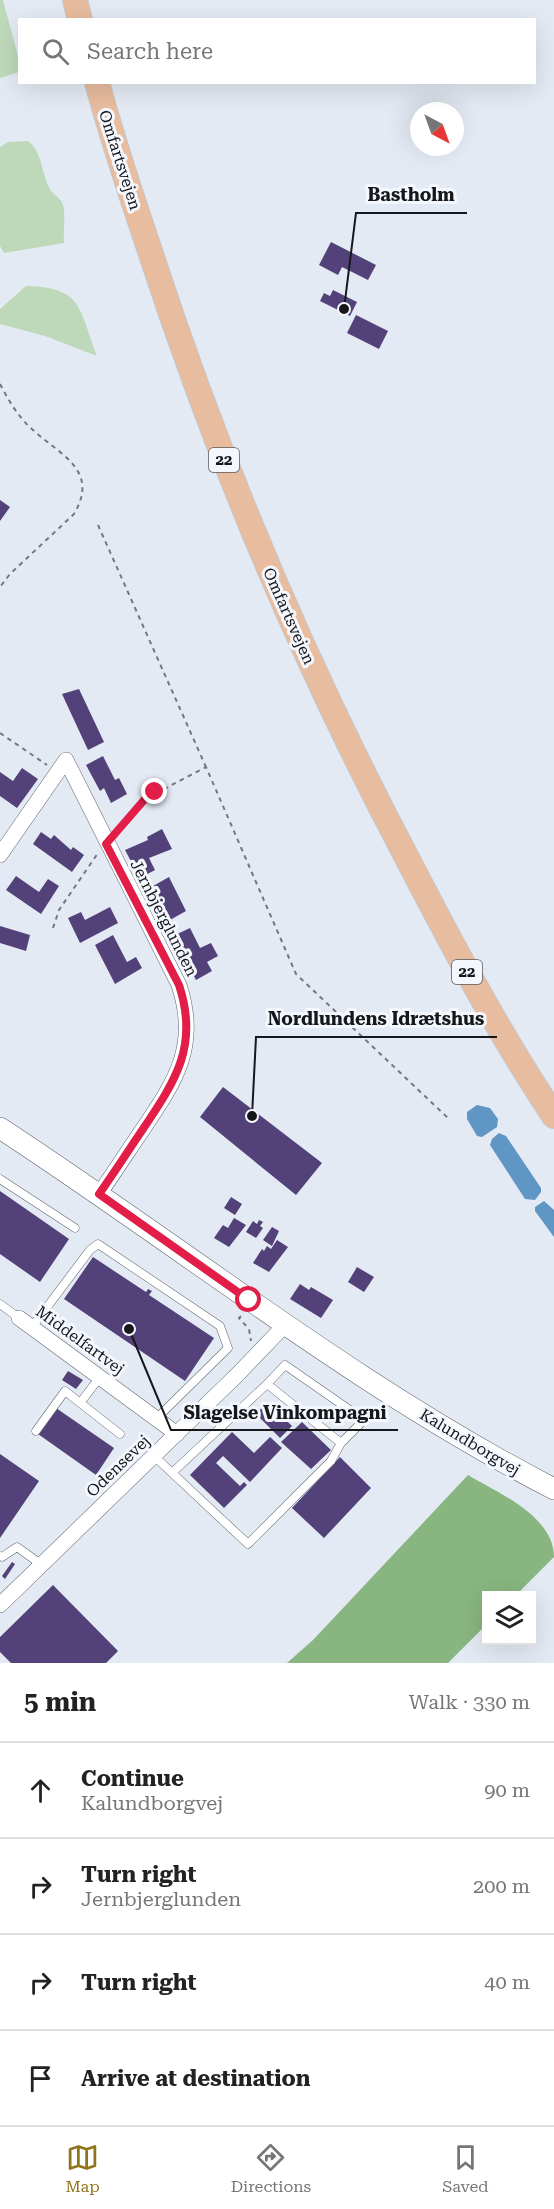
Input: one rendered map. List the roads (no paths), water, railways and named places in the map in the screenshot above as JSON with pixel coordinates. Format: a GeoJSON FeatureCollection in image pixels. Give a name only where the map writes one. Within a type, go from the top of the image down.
{"type":"FeatureCollection","features":[{"type":"Feature","properties":{"kind":"main road"},"geometry":{"type":"LineString","coordinates":[[75,0],[80,18]]}},
{"type":"Feature","properties":{"kind":"main road","name":"Omfartsvejen"},"geometry":{"type":"LineString","coordinates":[[97,84],[172,318],[237,496],[279,596],[334,715],[469,976],[554,1116]]}},
{"type":"Feature","properties":{"kind":"street","name":"Jernbjerglunden"},"geometry":{"type":"LineString","coordinates":[[0,855],[66,760],[106,844],[179,985],[185,1005],[188,1028],[181,1065],[167,1093],[99,1194]]}},
{"type":"Feature","properties":{"kind":"street","name":"Kalundborgvej"},"geometry":{"type":"LineString","coordinates":[[0,1128],[99,1194],[285,1325],[448,1430],[554,1490]]}},
{"type":"Feature","properties":{"kind":"street","name":"Middelfartvej"},"geometry":{"type":"LineString","coordinates":[[26,1323],[177,1434]]}},
{"type":"Feature","properties":{"kind":"street","name":"Odensevej"},"geometry":{"type":"LineString","coordinates":[[0,1605],[177,1434],[285,1325]]}},
{"type":"Feature","properties":{"kind":"lane"},"geometry":{"type":"LineString","coordinates":[[0,1179],[75,1228]]}},
{"type":"Feature","properties":{"kind":"lane"},"geometry":{"type":"LineString","coordinates":[[0,1304],[26,1323],[90,1250],[98,1244],[220,1326],[228,1348],[157,1418]]}},
{"type":"Feature","properties":{"kind":"lane"},"geometry":{"type":"LineString","coordinates":[[154,1456],[248,1544],[331,1461],[341,1443],[363,1420],[285,1365],[173,1472]]}},
{"type":"Feature","properties":{"kind":"lane"},"geometry":{"type":"LineString","coordinates":[[80,1403],[100,1377]]}},
{"type":"Feature","properties":{"kind":"lane"},"geometry":{"type":"LineString","coordinates":[[267,1384],[341,1443]]}},
{"type":"Feature","properties":{"kind":"lane"},"geometry":{"type":"LineString","coordinates":[[36,1431],[65,1391],[120,1434]]}},
{"type":"Feature","properties":{"kind":"lane"},"geometry":{"type":"LineString","coordinates":[[0,1556],[2,1557],[17,1547],[42,1565]]}},
{"type":"Feature","properties":{"kind":"water"},"geometry":{"type":"Polygon","coordinates":[[[477,1105],[490,1108],[498,1119],[497,1127],[482,1137],[477,1136],[467,1119],[467,1112],[477,1105]]]}},
{"type":"Feature","properties":{"kind":"water"},"geometry":{"type":"Polygon","coordinates":[[[499,1133],[506,1136],[541,1188],[535,1200],[525,1199],[490,1145],[492,1139],[499,1133]]]}},
{"type":"Feature","properties":{"kind":"water"},"geometry":{"type":"Polygon","coordinates":[[[544,1201],[554,1210],[554,1237],[535,1211],[535,1207],[544,1201]]]}},
{"type":"Feature","properties":{"kind":"place","name":"Bastholm"},"geometry":{"type":"Point","coordinates":[344,309]}},
{"type":"Feature","properties":{"kind":"place","name":"Nordlundens Idrætshus"},"geometry":{"type":"Point","coordinates":[252,1116]}},
{"type":"Feature","properties":{"kind":"place","name":"Slagelse Vinkompagni"},"geometry":{"type":"Point","coordinates":[129,1329]}}]}
